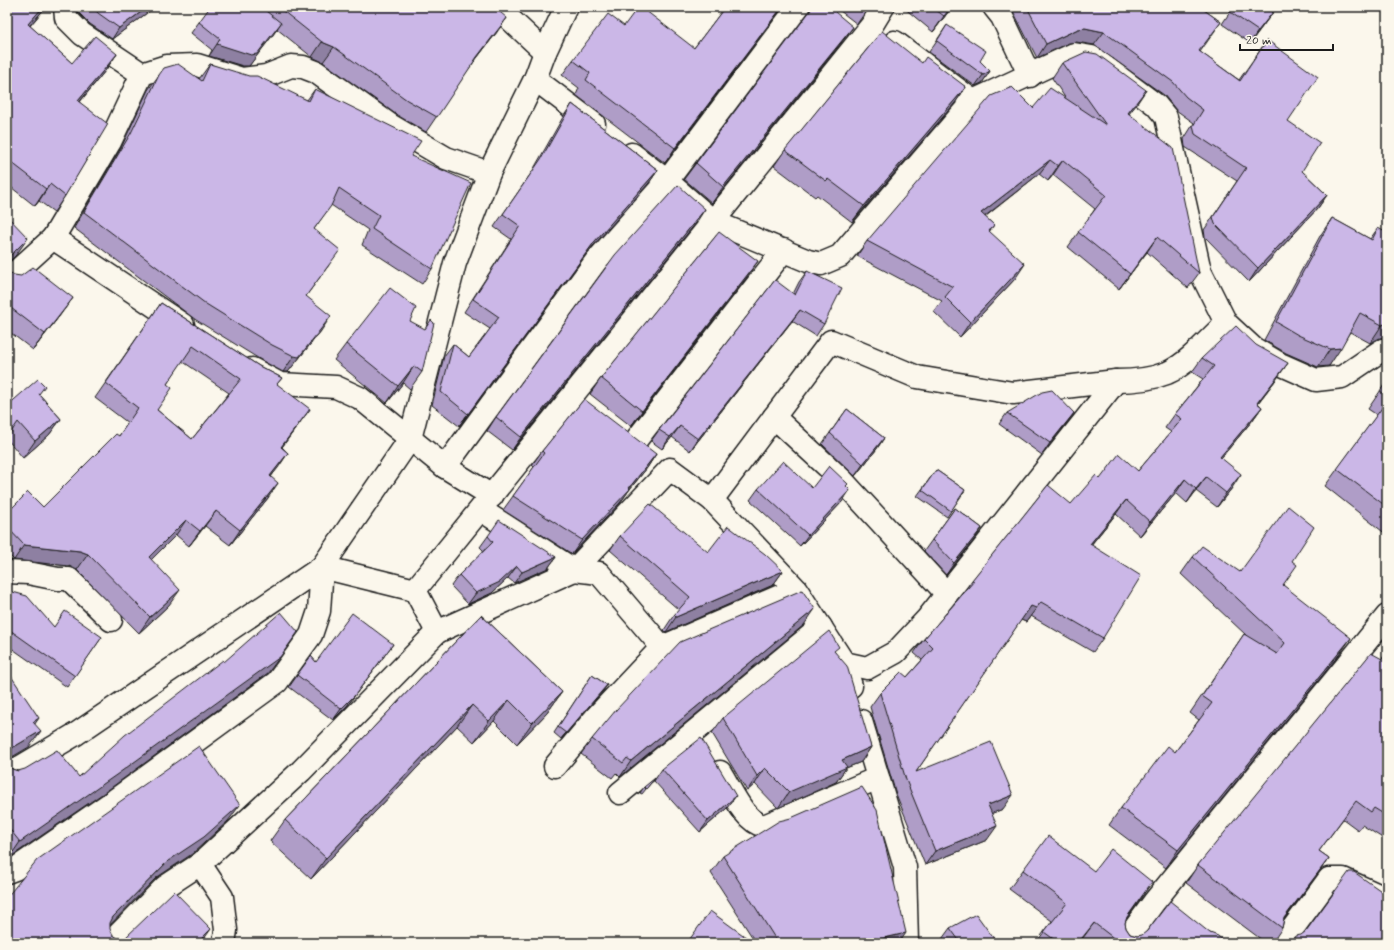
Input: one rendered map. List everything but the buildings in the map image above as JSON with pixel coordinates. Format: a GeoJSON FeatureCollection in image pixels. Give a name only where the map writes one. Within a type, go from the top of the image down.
{"type":"FeatureCollection","features":[{"type":"Feature","properties":{"kind":"street"},"geometry":{"type":"LineString","coordinates":[[65,7],[66,18],[82,34],[142,74]]}},
{"type":"Feature","properties":{"kind":"street"},"geometry":{"type":"LineString","coordinates":[[497,7],[545,52]]}},
{"type":"Feature","properties":{"kind":"street"},"geometry":{"type":"LineString","coordinates":[[7,775],[76,734],[322,567],[410,439],[455,263],[489,173],[535,79],[545,52],[566,7]]}},
{"type":"Feature","properties":{"kind":"street"},"geometry":{"type":"LineString","coordinates":[[445,467],[596,261],[667,181],[798,7]]}},
{"type":"Feature","properties":{"kind":"street"},"geometry":{"type":"LineString","coordinates":[[994,7],[1002,17],[1030,76]]}},
{"type":"Feature","properties":{"kind":"street"},"geometry":{"type":"LineString","coordinates":[[415,590],[714,222],[852,36],[878,16],[973,101]]}},
{"type":"Feature","properties":{"kind":"street"},"geometry":{"type":"LineString","coordinates":[[535,79],[667,181],[714,222],[808,261],[821,264],[840,256],[973,101],[1030,76],[1066,56],[1074,54],[1092,57],[1156,105],[1166,117],[1200,271],[1226,323],[1253,348],[1280,364],[1316,380],[1342,377],[1382,350],[1387,349]]}},
{"type":"Feature","properties":{"kind":"street"},"geometry":{"type":"LineString","coordinates":[[7,280],[53,238],[110,142],[142,74],[167,66],[197,65],[242,79],[266,76],[291,66],[303,66],[316,72],[390,125],[440,154],[489,173]]}},
{"type":"Feature","properties":{"kind":"street"},"geometry":{"type":"LineString","coordinates":[[53,238],[202,338]]}},
{"type":"Feature","properties":{"kind":"street"},"geometry":{"type":"LineString","coordinates":[[633,444],[784,250]]}},
{"type":"Feature","properties":{"kind":"street"},"geometry":{"type":"LineString","coordinates":[[712,500],[831,341],[917,377],[1013,393],[1116,381],[1133,381],[1167,373],[1182,363],[1226,323]]}},
{"type":"Feature","properties":{"kind":"street"},"geometry":{"type":"LineString","coordinates":[[235,358],[280,384],[336,386],[360,398],[487,503],[574,570],[599,573],[662,647]]}},
{"type":"Feature","properties":{"kind":"street"},"geometry":{"type":"LineString","coordinates":[[844,663],[867,668],[896,652],[927,618],[1116,381]]}},
{"type":"Feature","properties":{"kind":"street"},"geometry":{"type":"LineString","coordinates":[[572,396],[591,411]]}},
{"type":"Feature","properties":{"kind":"street"},"geometry":{"type":"LineString","coordinates":[[774,417],[842,480],[946,593]]}},
{"type":"Feature","properties":{"kind":"street"},"geometry":{"type":"LineString","coordinates":[[615,430],[712,500],[796,589],[844,663],[905,867],[907,943]]}},
{"type":"Feature","properties":{"kind":"street"},"geometry":{"type":"LineString","coordinates":[[110,943],[164,886],[200,864],[301,771],[437,632],[574,570],[670,469]]}},
{"type":"Feature","properties":{"kind":"street"},"geometry":{"type":"LineString","coordinates":[[322,567],[415,590],[437,632]]}},
{"type":"Feature","properties":{"kind":"street"},"geometry":{"type":"LineString","coordinates":[[7,872],[15,869],[115,800],[277,682],[311,635],[318,611],[322,567]]}},
{"type":"Feature","properties":{"kind":"street"},"geometry":{"type":"LineString","coordinates":[[7,572],[28,572],[58,579],[70,579],[111,620]]}},
{"type":"Feature","properties":{"kind":"street"},"geometry":{"type":"LineString","coordinates":[[555,766],[596,717],[662,647],[796,589]]}},
{"type":"Feature","properties":{"kind":"street"},"geometry":{"type":"LineString","coordinates":[[1124,943],[1154,902],[1386,620]]}},
{"type":"Feature","properties":{"kind":"street"},"geometry":{"type":"LineString","coordinates":[[620,793],[821,627]]}},
{"type":"Feature","properties":{"kind":"street"},"geometry":{"type":"LineString","coordinates":[[696,730],[747,816],[756,825],[764,826],[878,778]]}},
{"type":"Feature","properties":{"kind":"street"},"geometry":{"type":"LineString","coordinates":[[200,864],[222,897],[226,930],[224,943]]}},
{"type":"Feature","properties":{"kind":"street"},"geometry":{"type":"LineString","coordinates":[[1282,943],[1328,879],[1343,878],[1387,899]]}},
{"type":"Feature","properties":{"kind":"street"},"geometry":{"type":"LineString","coordinates":[[1154,902],[1171,916]]}}]}
